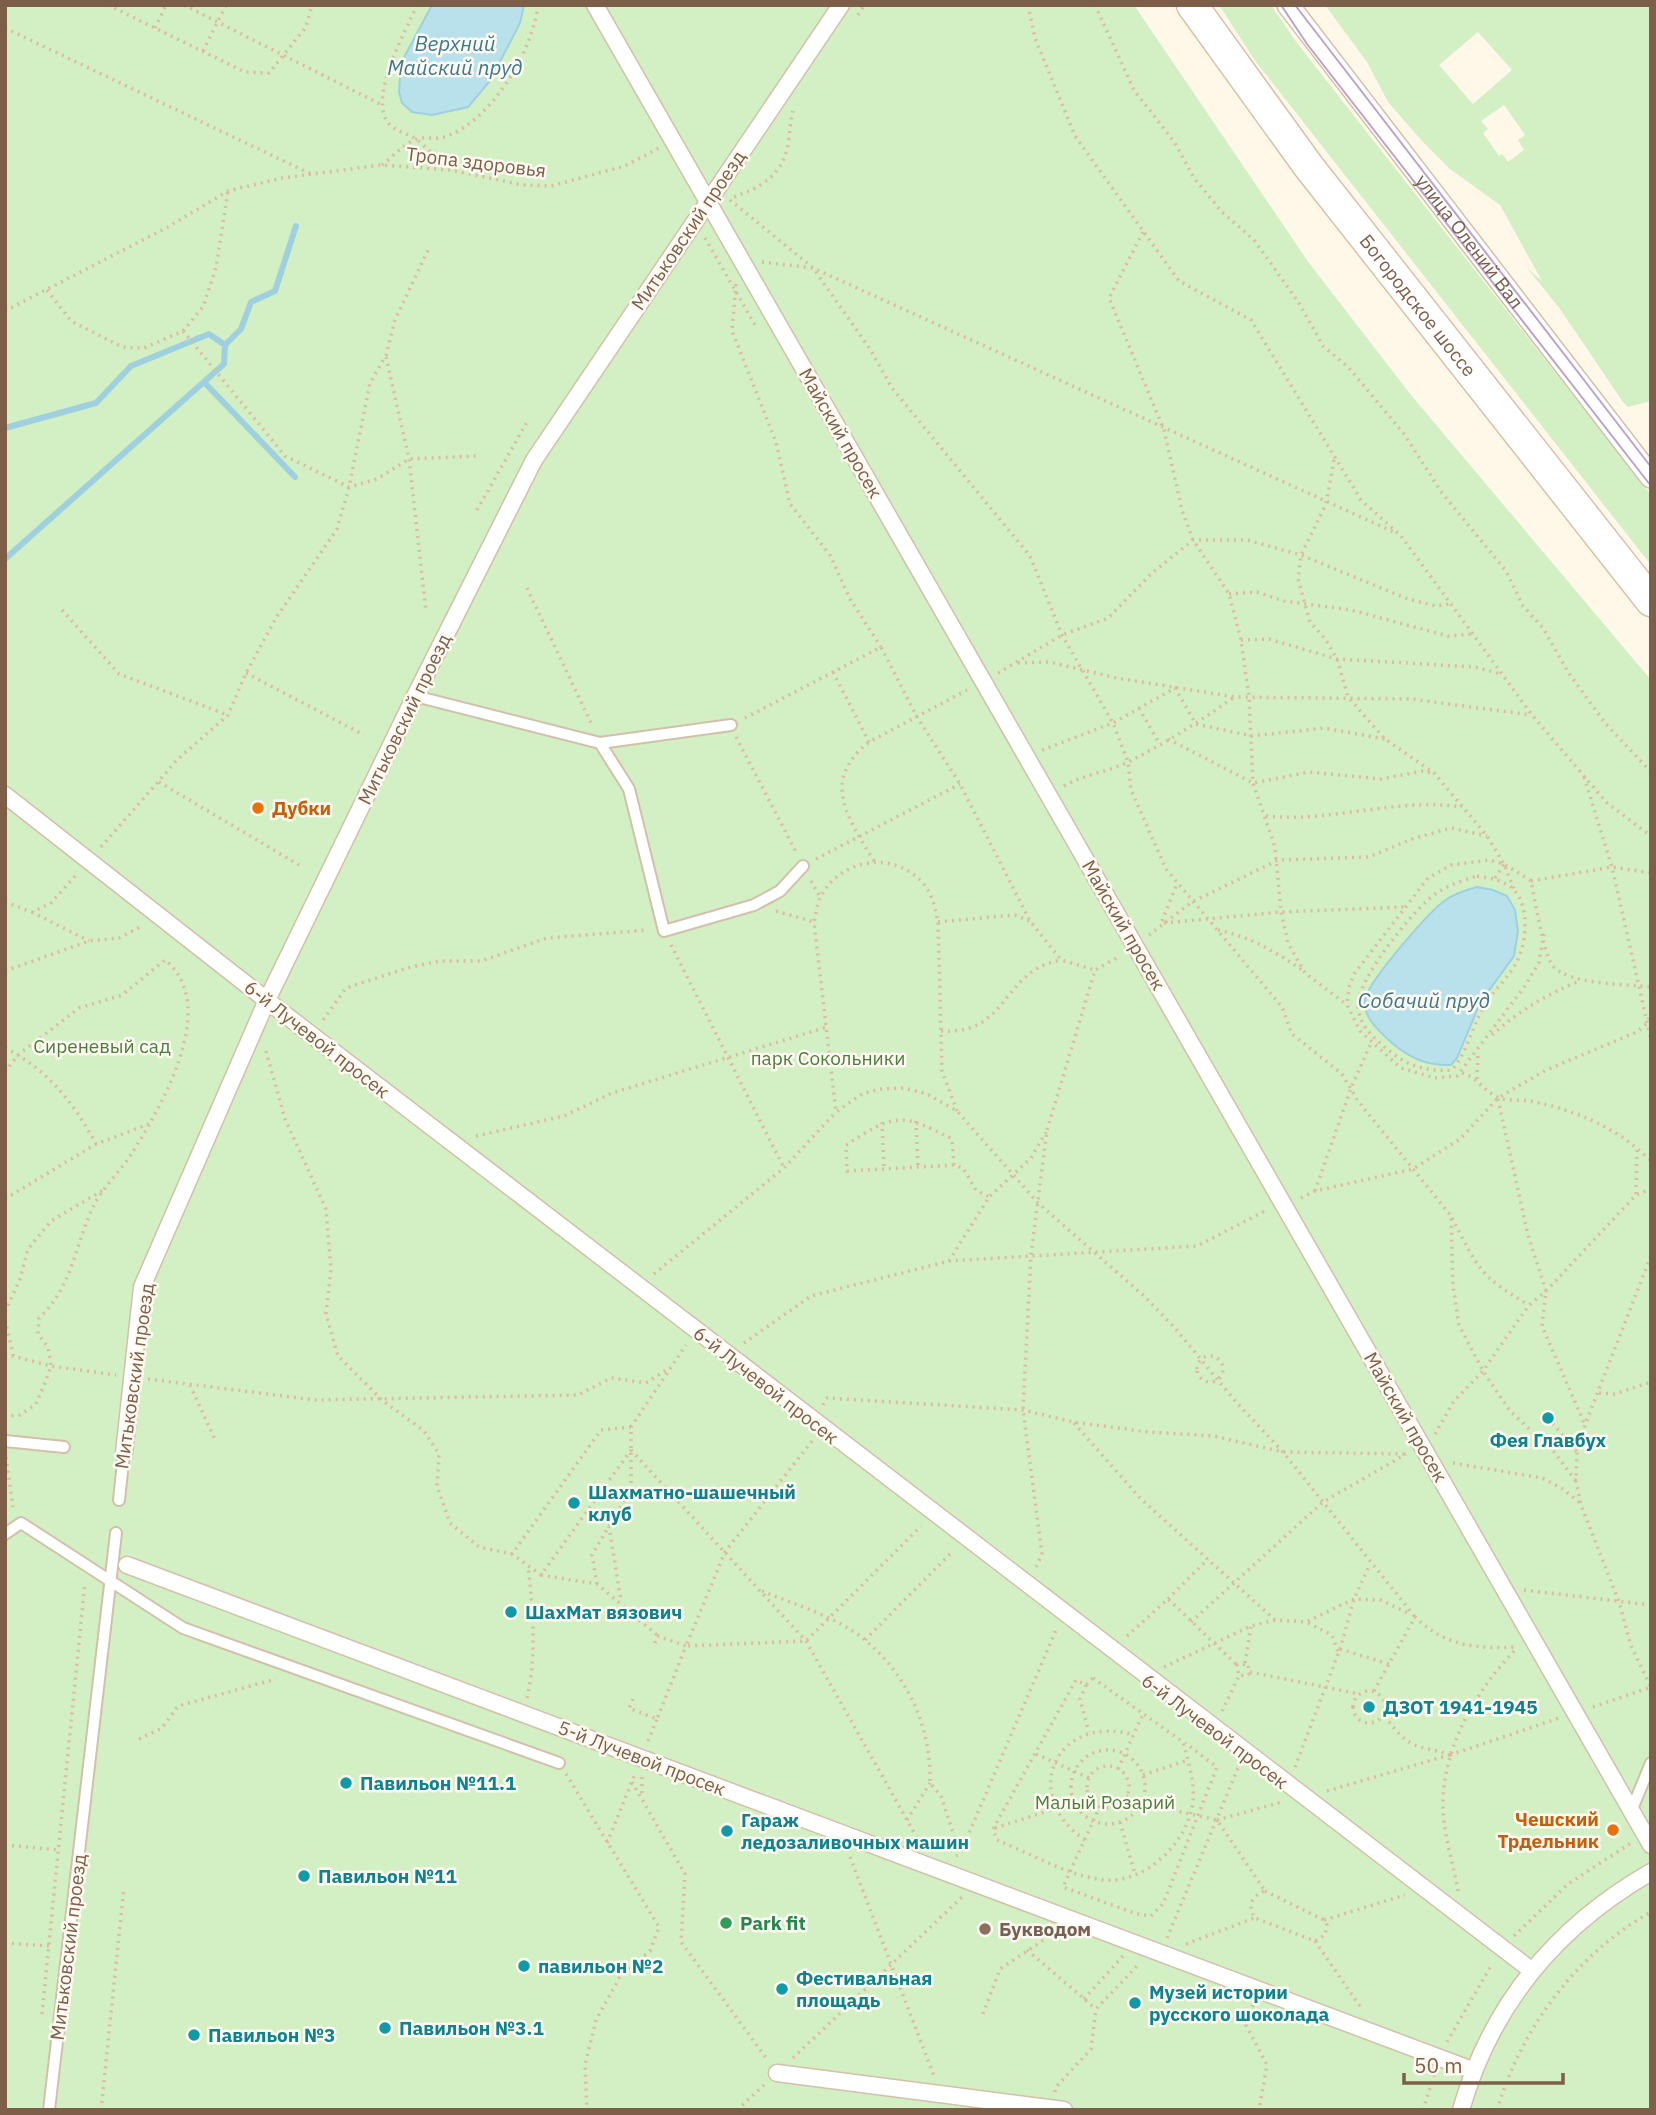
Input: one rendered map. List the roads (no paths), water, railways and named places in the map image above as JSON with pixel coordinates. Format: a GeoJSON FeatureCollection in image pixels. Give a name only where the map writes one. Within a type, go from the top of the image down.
{"type":"FeatureCollection","features":[{"type":"Feature","properties":{"kind":"main road","name":"Богородское шоссе"},"geometry":{"type":"LineString","coordinates":[[1192,5],[1333,199],[1651,601]]}},
{"type":"Feature","properties":{"kind":"street","name":"Майский просек"},"geometry":{"type":"LineString","coordinates":[[595,5],[1651,1845]]}},
{"type":"Feature","properties":{"kind":"street","name":"Митьковский проезд"},"geometry":{"type":"LineString","coordinates":[[124,1453],[142,1287],[267,1000],[415,696],[534,460],[841,5]]}},
{"type":"Feature","properties":{"kind":"street","name":"улица Олений Вал"},"geometry":{"type":"LineString","coordinates":[[1288,5],[1651,477]]}},
{"type":"Feature","properties":{"kind":"street","name":"6-й Лучевой просек"},"geometry":{"type":"LineString","coordinates":[[5,795],[1301,1797],[1531,1970]]}},
{"type":"Feature","properties":{"kind":"street","name":"5-й Лучевой просек"},"geometry":{"type":"LineString","coordinates":[[127,1565],[1472,2070]]}},
{"type":"Feature","properties":{"kind":"street"},"geometry":{"type":"LineString","coordinates":[[1461,2110],[1472,2070],[1488,2035],[1531,1970],[1589,1912],[1651,1872]]}},
{"type":"Feature","properties":{"kind":"street"},"geometry":{"type":"LineString","coordinates":[[777,2073],[1058,2109]]}},
{"type":"Feature","properties":{"kind":"lane"},"geometry":{"type":"LineString","coordinates":[[415,696],[600,743],[731,725]]}},
{"type":"Feature","properties":{"kind":"lane"},"geometry":{"type":"LineString","coordinates":[[600,743],[629,789],[664,931],[754,905],[780,891],[803,866]]}},
{"type":"Feature","properties":{"kind":"lane"},"geometry":{"type":"LineString","coordinates":[[7,1441],[64,1447]]}},
{"type":"Feature","properties":{"kind":"lane","name":"Митьковский проезд"},"geometry":{"type":"LineString","coordinates":[[119,1500],[124,1453]]}},
{"type":"Feature","properties":{"kind":"lane"},"geometry":{"type":"LineString","coordinates":[[5,1534],[21,1523],[183,1628],[559,1763]]}},
{"type":"Feature","properties":{"kind":"lane","name":"Митьковский проезд"},"geometry":{"type":"LineString","coordinates":[[49,2110],[116,1533]]}},
{"type":"Feature","properties":{"kind":"lane"},"geometry":{"type":"LineString","coordinates":[[1632,1809],[1651,1763]]}},
{"type":"Feature","properties":{"kind":"water","name":"Верхний Майский пруд"},"geometry":{"type":"Polygon","coordinates":[[[432,5],[524,5],[520,23],[490,81],[468,107],[432,115],[412,112],[402,103],[399,92],[401,63],[432,5]]]}},
{"type":"Feature","properties":{"kind":"water","name":"Собачий пруд"},"geometry":{"type":"Polygon","coordinates":[[[1477,887],[1507,896],[1515,910],[1518,931],[1514,956],[1480,1003],[1457,1058],[1451,1065],[1419,1060],[1405,1053],[1377,1029],[1366,1012],[1365,999],[1388,962],[1439,906],[1450,897],[1477,887]]]}},
{"type":"Feature","properties":{"kind":"waterway"},"geometry":{"type":"LineString","coordinates":[[5,428],[96,403],[131,366],[209,334],[225,345],[241,329],[251,302],[275,291],[296,226]]}},
{"type":"Feature","properties":{"kind":"waterway"},"geometry":{"type":"LineString","coordinates":[[5,559],[224,364],[225,345]]}},
{"type":"Feature","properties":{"kind":"waterway"},"geometry":{"type":"LineString","coordinates":[[204,382],[295,477]]}},
{"type":"Feature","properties":{"kind":"tram line"},"geometry":{"type":"LineString","coordinates":[[1281,5],[1307,44],[1651,486]]}},
{"type":"Feature","properties":{"kind":"tram line"},"geometry":{"type":"LineString","coordinates":[[1295,5],[1651,467]]}},
{"type":"Feature","properties":{"kind":"place","name":"Дубки"},"geometry":{"type":"Point","coordinates":[258,808]}},
{"type":"Feature","properties":{"kind":"place","name":"Фея Главбух"},"geometry":{"type":"Point","coordinates":[1548,1418]}},
{"type":"Feature","properties":{"kind":"place","name":"Шахматно-шашечный клуб"},"geometry":{"type":"Point","coordinates":[574,1503]}},
{"type":"Feature","properties":{"kind":"place","name":"ШахМат вязович"},"geometry":{"type":"Point","coordinates":[511,1612]}},
{"type":"Feature","properties":{"kind":"place","name":"ДЗОТ 1941-1945"},"geometry":{"type":"Point","coordinates":[1369,1707]}},
{"type":"Feature","properties":{"kind":"place","name":"Павильон №11.1"},"geometry":{"type":"Point","coordinates":[346,1783]}},
{"type":"Feature","properties":{"kind":"place","name":"Чешский Трдельник"},"geometry":{"type":"Point","coordinates":[1613,1830]}},
{"type":"Feature","properties":{"kind":"place","name":"Гараж ледозаливочных машин"},"geometry":{"type":"Point","coordinates":[727,1831]}},
{"type":"Feature","properties":{"kind":"place","name":"Павильон №11"},"geometry":{"type":"Point","coordinates":[304,1876]}},
{"type":"Feature","properties":{"kind":"place","name":"Park fit"},"geometry":{"type":"Point","coordinates":[726,1923]}},
{"type":"Feature","properties":{"kind":"place","name":"Букводом"},"geometry":{"type":"Point","coordinates":[985,1929]}},
{"type":"Feature","properties":{"kind":"place","name":"павильон №2"},"geometry":{"type":"Point","coordinates":[524,1966]}},
{"type":"Feature","properties":{"kind":"place","name":"Фестивальная площадь"},"geometry":{"type":"Point","coordinates":[782,1989]}},
{"type":"Feature","properties":{"kind":"place","name":"Музей истории русского шоколада"},"geometry":{"type":"Point","coordinates":[1135,2003]}},
{"type":"Feature","properties":{"kind":"place","name":"Павильон №3.1"},"geometry":{"type":"Point","coordinates":[385,2028]}},
{"type":"Feature","properties":{"kind":"place","name":"Павильон №3"},"geometry":{"type":"Point","coordinates":[194,2035]}},
{"type":"Feature","properties":{"kind":"park label","name":"Сиреневый сад"},"geometry":{"type":"Point","coordinates":[102,1046]}},
{"type":"Feature","properties":{"kind":"park label","name":"парк Сокольники"},"geometry":{"type":"Point","coordinates":[828,1058]}},
{"type":"Feature","properties":{"kind":"park label","name":"Малый Розарий"},"geometry":{"type":"Point","coordinates":[1105,1802]}}]}
